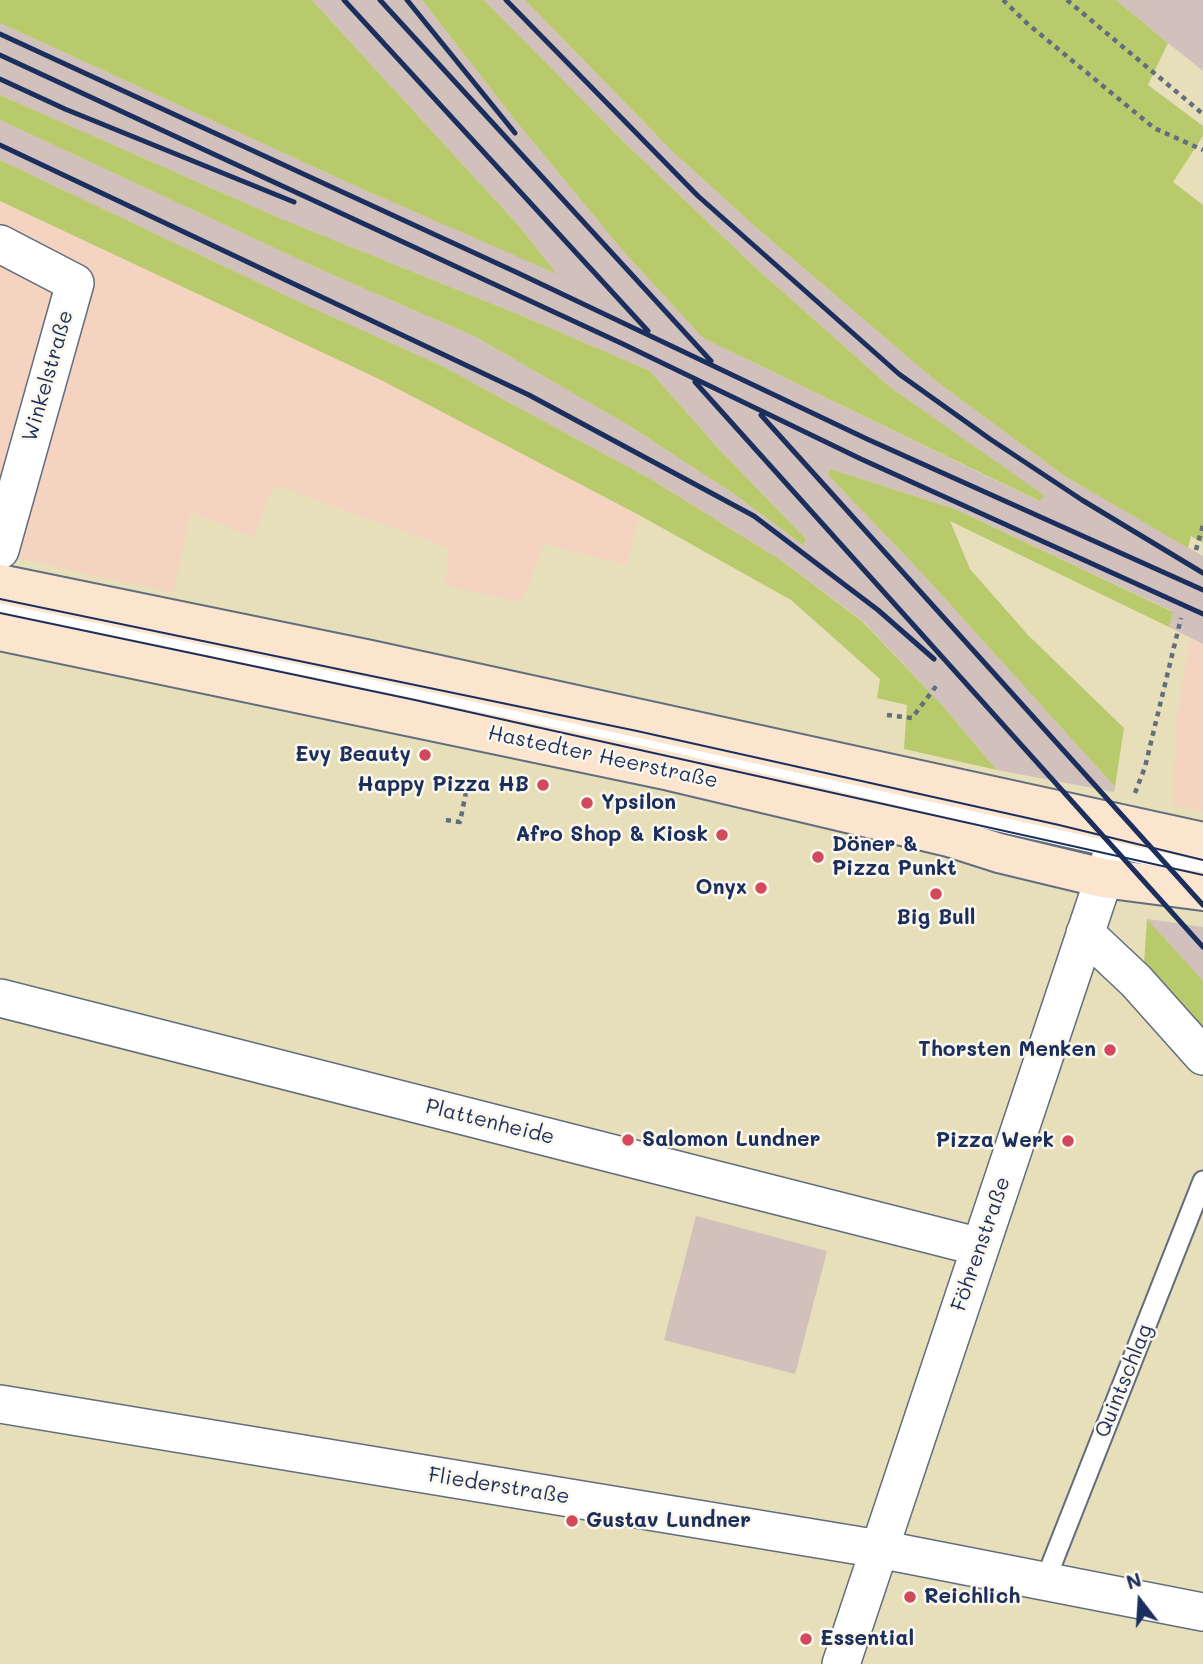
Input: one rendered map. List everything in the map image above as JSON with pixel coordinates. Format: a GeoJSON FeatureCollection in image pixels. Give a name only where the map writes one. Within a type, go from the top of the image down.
{"type":"FeatureCollection","features":[{"type":"Feature","properties":{"kind":"main road","name":"Hastedter Heerstraße"},"geometry":{"type":"LineString","coordinates":[[0,584],[371,660],[1054,822],[1203,891]]}},
{"type":"Feature","properties":{"kind":"main road","name":"Hastedter Heerstraße"},"geometry":{"type":"LineString","coordinates":[[0,631],[670,771],[975,844],[999,853],[1113,850],[1203,842]]}},
{"type":"Feature","properties":{"kind":"main road"},"geometry":{"type":"LineString","coordinates":[[999,853],[1009,845],[1040,850],[1054,842],[1054,822]]}},
{"type":"Feature","properties":{"kind":"street","name":"Winkelstraße"},"geometry":{"type":"LineString","coordinates":[[0,244],[75,283],[0,550]]}},
{"type":"Feature","properties":{"kind":"street","name":"Föhrenstraße"},"geometry":{"type":"LineString","coordinates":[[841,1664],[1113,850]]}},
{"type":"Feature","properties":{"kind":"street"},"geometry":{"type":"LineString","coordinates":[[1086,933],[1136,981],[1203,1056]]}},
{"type":"Feature","properties":{"kind":"street","name":"Plattenheide"},"geometry":{"type":"LineString","coordinates":[[0,998],[980,1247]]}},
{"type":"Feature","properties":{"kind":"street","name":"Fliederstraße"},"geometry":{"type":"LineString","coordinates":[[0,1404],[878,1549],[1203,1612]]}},
{"type":"Feature","properties":{"kind":"lane"},"geometry":{"type":"LineString","coordinates":[[0,605],[1054,822]]}},
{"type":"Feature","properties":{"kind":"lane"},"geometry":{"type":"LineString","coordinates":[[1113,850],[1203,868]]}},
{"type":"Feature","properties":{"kind":"lane","name":"Quintschlag"},"geometry":{"type":"LineString","coordinates":[[1045,1581],[1203,1181]]}},
{"type":"Feature","properties":{"kind":"path"},"geometry":{"type":"LineString","coordinates":[[1003,0],[1029,25],[1154,128],[1203,150]]}},
{"type":"Feature","properties":{"kind":"path"},"geometry":{"type":"LineString","coordinates":[[1067,0],[1203,114]]}},
{"type":"Feature","properties":{"kind":"path"},"geometry":{"type":"LineString","coordinates":[[1196,550],[1203,524]]}},
{"type":"Feature","properties":{"kind":"path"},"geometry":{"type":"LineString","coordinates":[[1113,850],[1146,767],[1181,618]]}},
{"type":"Feature","properties":{"kind":"path"},"geometry":{"type":"LineString","coordinates":[[887,715],[912,718],[937,685]]}},
{"type":"Feature","properties":{"kind":"path"},"geometry":{"type":"LineString","coordinates":[[446,820],[460,822],[467,787]]}},
{"type":"Feature","properties":{"kind":"shaded area"},"geometry":{"type":"Polygon","coordinates":[[[312,0],[422,0],[515,120],[623,251],[703,338],[1038,501],[1044,496],[890,387],[757,269],[625,143],[484,0],[525,0],[673,152],[759,230],[936,381],[1063,475],[1203,556],[1203,644],[1169,627],[1172,611],[955,509],[830,469],[828,475],[918,569],[1115,787],[1114,792],[997,770],[941,704],[864,622],[782,561],[654,481],[442,366],[291,298],[0,160],[0,120],[326,272],[474,336],[628,425],[734,494],[803,545],[806,539],[718,448],[650,371],[525,317],[284,220],[0,95],[0,23],[351,184],[556,273],[519,226],[312,0]]]}},
{"type":"Feature","properties":{"kind":"shaded area"},"geometry":{"type":"Polygon","coordinates":[[[1116,0],[1203,0],[1203,71],[1168,43],[1116,0]]]}},
{"type":"Feature","properties":{"kind":"shaded area"},"geometry":{"type":"Polygon","coordinates":[[[0,201],[381,380],[639,515],[627,565],[544,544],[522,602],[445,586],[449,548],[275,485],[253,537],[191,512],[173,593],[0,554],[0,201]]]}},
{"type":"Feature","properties":{"kind":"shaded area"},"geometry":{"type":"Polygon","coordinates":[[[1190,637],[1203,644],[1203,811],[1173,805],[1176,722],[1190,637]]]}},
{"type":"Feature","properties":{"kind":"shaded area"},"geometry":{"type":"Polygon","coordinates":[[[1147,919],[1203,927],[1203,981],[1179,955],[1147,919]]]}},
{"type":"Feature","properties":{"kind":"shaded area"},"geometry":{"type":"Polygon","coordinates":[[[696,1216],[827,1251],[795,1374],[664,1340],[696,1216]]]}},
{"type":"Feature","properties":{"kind":"green space"},"geometry":{"type":"Polygon","coordinates":[[[0,0],[312,0],[519,226],[557,274],[351,184],[0,23],[0,0]]]}},
{"type":"Feature","properties":{"kind":"green space"},"geometry":{"type":"Polygon","coordinates":[[[422,0],[484,0],[625,143],[757,269],[890,387],[1045,496],[1039,501],[703,338],[623,251],[515,120],[422,0]]]}},
{"type":"Feature","properties":{"kind":"green space"},"geometry":{"type":"Polygon","coordinates":[[[525,0],[1116,0],[1168,43],[1148,85],[1203,126],[1203,136],[1173,182],[1203,205],[1203,543],[1191,536],[1188,548],[1063,475],[936,381],[759,230],[673,152],[525,0]]]}},
{"type":"Feature","properties":{"kind":"green space"},"geometry":{"type":"Polygon","coordinates":[[[0,95],[284,220],[525,317],[650,371],[718,448],[806,539],[803,545],[734,494],[628,425],[474,336],[326,272],[0,120],[0,95]]]}},
{"type":"Feature","properties":{"kind":"green space"},"geometry":{"type":"Polygon","coordinates":[[[0,160],[291,298],[442,366],[654,481],[782,561],[863,622],[941,704],[997,770],[904,749],[907,705],[877,698],[880,679],[791,600],[639,515],[381,380],[0,201],[0,160]]]}},
{"type":"Feature","properties":{"kind":"green space"},"geometry":{"type":"Polygon","coordinates":[[[830,469],[955,509],[1173,612],[1169,627],[950,521],[970,569],[1028,635],[1124,728],[1115,787],[918,569],[828,475],[830,469]]]}},
{"type":"Feature","properties":{"kind":"green space"},"geometry":{"type":"Polygon","coordinates":[[[1147,919],[1203,981],[1203,1027],[1144,963],[1147,919]]]}},
{"type":"Feature","properties":{"kind":"tram line"},"geometry":{"type":"LineString","coordinates":[[0,599],[637,731],[1059,825],[1203,860]]}},
{"type":"Feature","properties":{"kind":"tram line"},"geometry":{"type":"LineString","coordinates":[[0,613],[415,700],[1203,875]]}},
{"type":"Feature","properties":{"kind":"railway"},"geometry":{"type":"LineString","coordinates":[[344,0],[648,331]]}},
{"type":"Feature","properties":{"kind":"railway"},"geometry":{"type":"LineString","coordinates":[[380,0],[711,361]]}},
{"type":"Feature","properties":{"kind":"railway"},"geometry":{"type":"LineString","coordinates":[[407,0],[515,133]]}},
{"type":"Feature","properties":{"kind":"railway"},"geometry":{"type":"LineString","coordinates":[[506,0],[698,196],[899,374],[1082,500],[1203,573]]}},
{"type":"Feature","properties":{"kind":"railway"},"geometry":{"type":"LineString","coordinates":[[0,34],[518,273],[867,439],[1203,590]]}},
{"type":"Feature","properties":{"kind":"railway"},"geometry":{"type":"LineString","coordinates":[[0,55],[623,344],[861,459],[1203,614]]}},
{"type":"Feature","properties":{"kind":"railway"},"geometry":{"type":"LineString","coordinates":[[0,79],[65,109],[294,202]]}},
{"type":"Feature","properties":{"kind":"railway"},"geometry":{"type":"LineString","coordinates":[[0,145],[529,395],[754,516],[878,610],[934,659]]}},
{"type":"Feature","properties":{"kind":"railway"},"geometry":{"type":"LineString","coordinates":[[695,382],[1203,947]]}},
{"type":"Feature","properties":{"kind":"railway"},"geometry":{"type":"LineString","coordinates":[[761,415],[1203,905]]}},
{"type":"Feature","properties":{"kind":"place","name":"Evy Beauty"},"geometry":{"type":"Point","coordinates":[425,755]}},
{"type":"Feature","properties":{"kind":"place","name":"Happy Pizza HB"},"geometry":{"type":"Point","coordinates":[543,785]}},
{"type":"Feature","properties":{"kind":"place","name":"Ypsilon"},"geometry":{"type":"Point","coordinates":[587,803]}},
{"type":"Feature","properties":{"kind":"place","name":"Afro Shop & Kiosk"},"geometry":{"type":"Point","coordinates":[722,835]}},
{"type":"Feature","properties":{"kind":"place","name":"Döner & Pizza Punkt"},"geometry":{"type":"Point","coordinates":[818,857]}},
{"type":"Feature","properties":{"kind":"place","name":"Onyx"},"geometry":{"type":"Point","coordinates":[761,888]}},
{"type":"Feature","properties":{"kind":"place","name":"Big Bull"},"geometry":{"type":"Point","coordinates":[936,894]}},
{"type":"Feature","properties":{"kind":"place","name":"Thorsten Menken"},"geometry":{"type":"Point","coordinates":[1110,1050]}},
{"type":"Feature","properties":{"kind":"place","name":"Salomon Lundner"},"geometry":{"type":"Point","coordinates":[628,1140]}},
{"type":"Feature","properties":{"kind":"place","name":"Pizza Werk"},"geometry":{"type":"Point","coordinates":[1068,1141]}},
{"type":"Feature","properties":{"kind":"place","name":"Gustav Lundner"},"geometry":{"type":"Point","coordinates":[572,1521]}},
{"type":"Feature","properties":{"kind":"place","name":"Reichlich"},"geometry":{"type":"Point","coordinates":[910,1597]}},
{"type":"Feature","properties":{"kind":"place","name":"Essential"},"geometry":{"type":"Point","coordinates":[806,1639]}}]}
